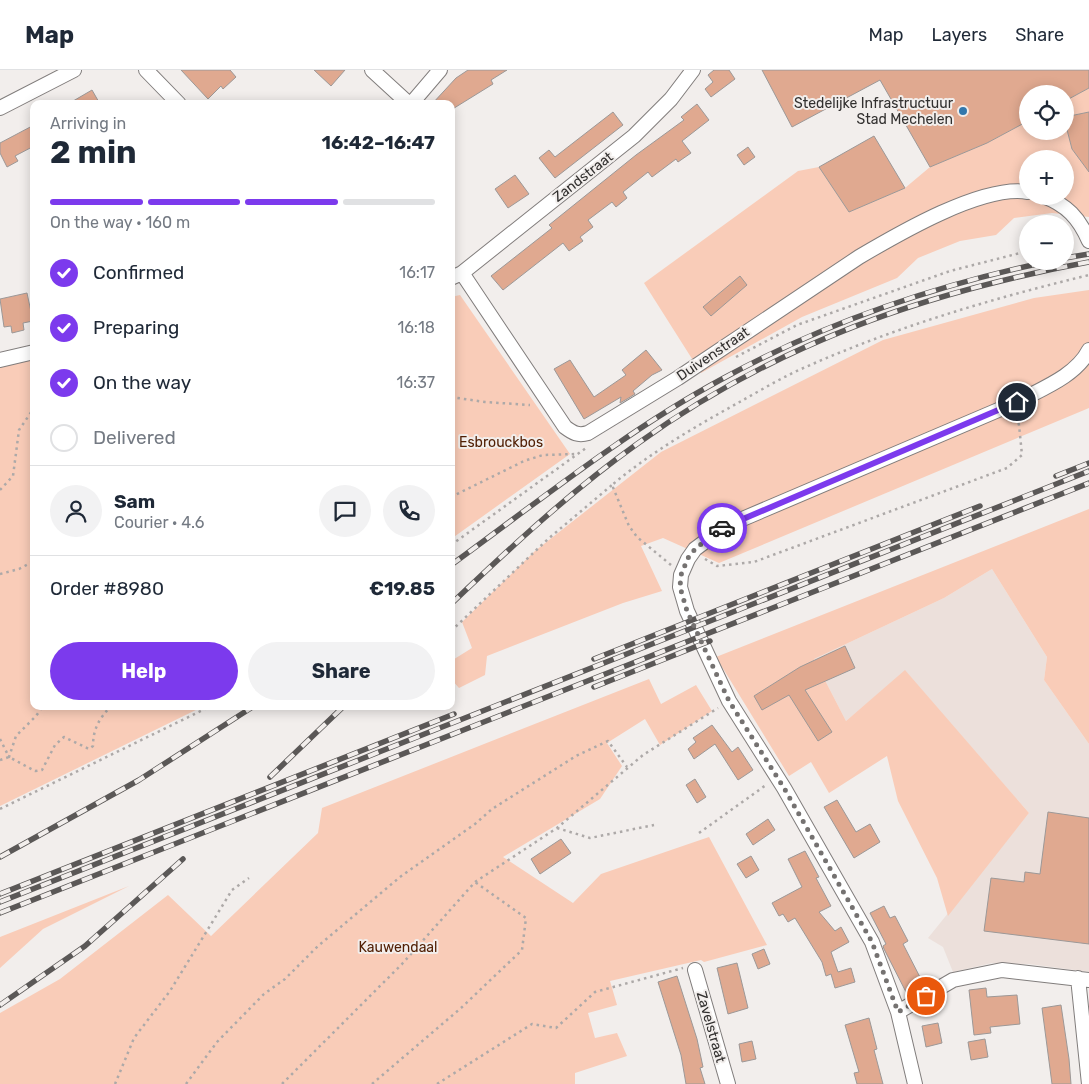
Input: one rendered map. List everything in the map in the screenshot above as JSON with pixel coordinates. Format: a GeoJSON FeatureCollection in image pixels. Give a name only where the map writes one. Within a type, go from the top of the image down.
{"type":"FeatureCollection","features":[{"type":"Feature","properties":{"kind":"street"},"geometry":{"type":"LineString","coordinates":[[0,108],[74,70]]}},
{"type":"Feature","properties":{"kind":"street"},"geometry":{"type":"LineString","coordinates":[[146,70],[175,100]]}},
{"type":"Feature","properties":{"kind":"street"},"geometry":{"type":"LineString","coordinates":[[372,70],[406,100]]}},
{"type":"Feature","properties":{"kind":"street"},"geometry":{"type":"LineString","coordinates":[[414,100],[440,70]]}},
{"type":"Feature","properties":{"kind":"street","name":"Zandstraat"},"geometry":{"type":"LineString","coordinates":[[457,275],[634,136],[665,106],[693,70]]}},
{"type":"Feature","properties":{"kind":"street","name":"Duivenstraat"},"geometry":{"type":"LineString","coordinates":[[457,275],[565,427],[574,434],[582,435],[678,378],[851,262],[889,240],[932,218],[979,198],[1019,191]]}},
{"type":"Feature","properties":{"kind":"street"},"geometry":{"type":"LineString","coordinates":[[1062,205],[1073,214],[1083,227],[1089,241]]}},
{"type":"Feature","properties":{"kind":"street"},"geometry":{"type":"LineString","coordinates":[[915,1084],[898,1012],[872,942],[777,776],[729,701],[687,611],[680,587],[681,575],[693,552],[726,526],[1010,405],[1057,380],[1077,366],[1089,350]]}},
{"type":"Feature","properties":{"kind":"street"},"geometry":{"type":"LineString","coordinates":[[0,360],[30,353]]}},
{"type":"Feature","properties":{"kind":"street","name":"Zavelstraat"},"geometry":{"type":"LineString","coordinates":[[695,970],[728,1084]]}},
{"type":"Feature","properties":{"kind":"street"},"geometry":{"type":"LineString","coordinates":[[898,1012],[953,980],[1002,970],[1084,979],[1089,1084]]}},
{"type":"Feature","properties":{"kind":"path"},"geometry":{"type":"LineString","coordinates":[[737,356],[797,326],[950,271],[1019,255]]}},
{"type":"Feature","properties":{"kind":"path"},"geometry":{"type":"LineString","coordinates":[[455,627],[548,539],[612,485],[684,434],[797,371],[884,334],[954,310],[1089,275]]}},
{"type":"Feature","properties":{"kind":"path"},"geometry":{"type":"LineString","coordinates":[[455,398],[530,405]]}},
{"type":"Feature","properties":{"kind":"path"},"geometry":{"type":"LineString","coordinates":[[693,552],[716,566],[754,562],[1007,468],[1022,455],[1019,425],[1010,405]]}},
{"type":"Feature","properties":{"kind":"path"},"geometry":{"type":"LineString","coordinates":[[0,490],[13,476],[19,430],[30,414]]}},
{"type":"Feature","properties":{"kind":"path"},"geometry":{"type":"LineString","coordinates":[[455,496],[524,461],[542,455],[578,454],[455,542]]}},
{"type":"Feature","properties":{"kind":"path"},"geometry":{"type":"LineString","coordinates":[[612,485],[633,531],[681,575]]}},
{"type":"Feature","properties":{"kind":"path"},"geometry":{"type":"LineString","coordinates":[[0,574],[19,569],[30,563]]}},
{"type":"Feature","properties":{"kind":"path"},"geometry":{"type":"LineString","coordinates":[[282,1084],[402,964],[475,882],[557,828],[627,767],[729,701]]}},
{"type":"Feature","properties":{"kind":"path"},"geometry":{"type":"LineString","coordinates":[[9,757],[16,736],[40,710]]}},
{"type":"Feature","properties":{"kind":"path"},"geometry":{"type":"LineString","coordinates":[[0,739],[9,757],[35,771],[42,770],[55,745],[64,737],[89,750],[93,746],[93,731],[108,710]]}},
{"type":"Feature","properties":{"kind":"path"},"geometry":{"type":"LineString","coordinates":[[0,809],[203,710]]}},
{"type":"Feature","properties":{"kind":"path"},"geometry":{"type":"LineString","coordinates":[[186,1084],[217,1042],[264,994],[285,979],[318,946],[400,876],[475,824],[492,809],[576,756],[608,741],[627,767]]}},
{"type":"Feature","properties":{"kind":"path"},"geometry":{"type":"LineString","coordinates":[[0,760],[9,757]]}},
{"type":"Feature","properties":{"kind":"path"},"geometry":{"type":"LineString","coordinates":[[699,833],[777,776]]}},
{"type":"Feature","properties":{"kind":"path"},"geometry":{"type":"LineString","coordinates":[[557,828],[590,838],[654,825]]}},
{"type":"Feature","properties":{"kind":"path"},"geometry":{"type":"LineString","coordinates":[[115,1084],[134,1038],[170,991],[232,890],[249,878]]}},
{"type":"Feature","properties":{"kind":"path"},"geometry":{"type":"LineString","coordinates":[[372,1084],[461,1008],[522,950],[526,918],[475,882]]}},
{"type":"Feature","properties":{"kind":"path"},"geometry":{"type":"LineString","coordinates":[[437,1084],[532,1024],[556,1028],[595,992],[690,966],[695,970]]}},
{"type":"Feature","properties":{"kind":"shaded area"},"geometry":{"type":"Polygon","coordinates":[[[992,569],[1047,657],[1044,680],[1089,744],[1089,972],[1029,964],[992,963],[953,972],[943,947],[928,938],[1029,813],[905,671],[846,721],[814,659],[944,598],[992,569]]]}},
{"type":"Feature","properties":{"kind":"green space"},"geometry":{"type":"Polygon","coordinates":[[[1089,88],[1089,112],[1074,115],[1074,96],[1089,88]]]}},
{"type":"Feature","properties":{"kind":"green space"},"geometry":{"type":"Polygon","coordinates":[[[1019,125],[1019,140],[1070,140],[1073,150],[1019,150],[1019,205],[1074,205],[1074,152],[1089,171],[1089,217],[1052,213],[1019,215],[1019,217],[1014,218],[996,235],[960,241],[918,258],[897,278],[802,317],[701,373],[644,283],[798,171],[819,167],[849,212],[905,188],[930,167],[987,143],[1019,125]]]}},
{"type":"Feature","properties":{"kind":"green space"},"geometry":{"type":"Polygon","coordinates":[[[1089,290],[1089,408],[719,563],[663,538],[641,546],[662,591],[623,603],[487,656],[485,675],[459,688],[455,684],[455,659],[472,648],[462,622],[535,551],[661,452],[883,340],[1034,298],[1089,290]]]}},
{"type":"Feature","properties":{"kind":"green space","name":"Esbrouckbos"},"geometry":{"type":"Polygon","coordinates":[[[460,295],[570,454],[455,536],[455,296],[460,295]]]}},
{"type":"Feature","properties":{"kind":"green space"},"geometry":{"type":"Polygon","coordinates":[[[30,360],[30,710],[196,710],[0,806],[0,367],[30,360]]]}},
{"type":"Feature","properties":{"kind":"green space"},"geometry":{"type":"Polygon","coordinates":[[[1089,509],[1089,744],[1044,680],[1047,657],[992,569],[944,598],[814,659],[846,721],[905,670],[1029,813],[948,916],[937,878],[898,801],[887,756],[829,793],[811,762],[789,776],[716,657],[1089,509]]]}},
{"type":"Feature","properties":{"kind":"green space","name":"Kauwendaal"},"geometry":{"type":"Polygon","coordinates":[[[649,679],[661,704],[696,685],[712,711],[660,745],[645,719],[607,743],[622,766],[600,799],[503,857],[573,903],[601,874],[709,837],[767,945],[704,962],[701,960],[610,981],[617,1005],[588,1013],[595,1038],[617,1033],[627,1056],[575,1073],[575,1084],[0,1084],[0,1013],[60,979],[168,895],[211,936],[318,833],[322,808],[649,679]]]}},
{"type":"Feature","properties":{"kind":"green space"},"geometry":{"type":"Polygon","coordinates":[[[129,886],[43,929],[0,968],[0,937],[129,886]]]}},
{"type":"Feature","properties":{"kind":"building"},"geometry":{"type":"Polygon","coordinates":[[[181,70],[230,70],[236,77],[223,89],[221,86],[208,99],[181,70]]]}},
{"type":"Feature","properties":{"kind":"building"},"geometry":{"type":"Polygon","coordinates":[[[314,70],[345,70],[331,86],[314,70]]]}},
{"type":"Feature","properties":{"kind":"building"},"geometry":{"type":"Polygon","coordinates":[[[468,70],[507,70],[491,80],[493,84],[455,108],[455,100],[436,100],[456,78],[468,70]]]}},
{"type":"Feature","properties":{"kind":"building"},"geometry":{"type":"Polygon","coordinates":[[[714,70],[729,70],[735,79],[711,97],[705,89],[713,82],[708,75],[714,70]]]}},
{"type":"Feature","properties":{"kind":"building","name":"Stedelijke Infrastructuur Stad Mechelen"},"geometry":{"type":"Polygon","coordinates":[[[762,70],[1089,70],[1089,88],[1074,96],[1074,85],[1019,85],[1019,126],[987,143],[930,167],[880,80],[792,127],[762,70]]]}},
{"type":"Feature","properties":{"kind":"building"},"geometry":{"type":"Polygon","coordinates":[[[92,90],[98,100],[75,100],[92,90]]]}},
{"type":"Feature","properties":{"kind":"building"},"geometry":{"type":"Polygon","coordinates":[[[697,104],[709,120],[682,141],[691,153],[678,162],[676,159],[652,177],[648,172],[623,192],[627,198],[616,207],[612,202],[588,220],[593,227],[580,237],[583,241],[569,251],[563,243],[503,290],[491,276],[552,228],[549,225],[636,155],[684,120],[681,117],[697,104]]]}},
{"type":"Feature","properties":{"kind":"building"},"geometry":{"type":"Polygon","coordinates":[[[613,112],[623,125],[555,178],[539,158],[549,150],[555,157],[613,112]]]}},
{"type":"Feature","properties":{"kind":"building"},"geometry":{"type":"Polygon","coordinates":[[[1089,112],[1089,172],[1072,149],[1070,140],[1074,140],[1074,115],[1089,112]]]}},
{"type":"Feature","properties":{"kind":"building"},"geometry":{"type":"Polygon","coordinates":[[[30,127],[30,148],[15,156],[18,161],[7,167],[0,153],[0,143],[30,127]]]}},
{"type":"Feature","properties":{"kind":"building"},"geometry":{"type":"Polygon","coordinates":[[[874,136],[905,188],[849,212],[819,167],[874,136]]]}},
{"type":"Feature","properties":{"kind":"building"},"geometry":{"type":"Polygon","coordinates":[[[748,147],[755,157],[744,165],[737,155],[748,147]]]}},
{"type":"Feature","properties":{"kind":"building"},"geometry":{"type":"Polygon","coordinates":[[[515,175],[529,194],[508,208],[495,189],[515,175]]]}},
{"type":"Feature","properties":{"kind":"building"},"geometry":{"type":"Polygon","coordinates":[[[740,276],[747,285],[711,316],[703,307],[740,276]]]}},
{"type":"Feature","properties":{"kind":"building"},"geometry":{"type":"Polygon","coordinates":[[[27,293],[30,307],[30,322],[23,323],[24,330],[12,333],[11,326],[4,327],[0,299],[27,293]]]}},
{"type":"Feature","properties":{"kind":"building"},"geometry":{"type":"Polygon","coordinates":[[[646,350],[662,370],[652,375],[633,391],[635,394],[620,403],[621,397],[584,419],[554,369],[570,360],[594,397],[626,375],[622,370],[646,350]]]}},
{"type":"Feature","properties":{"kind":"building"},"geometry":{"type":"Polygon","coordinates":[[[845,646],[855,668],[805,690],[832,732],[818,741],[789,695],[762,710],[754,696],[800,667],[845,646]]]}},
{"type":"Feature","properties":{"kind":"building"},"geometry":{"type":"Polygon","coordinates":[[[712,725],[732,752],[738,747],[753,770],[738,780],[715,744],[694,759],[688,749],[696,742],[693,738],[712,725]]]}},
{"type":"Feature","properties":{"kind":"building"},"geometry":{"type":"Polygon","coordinates":[[[695,779],[706,797],[697,803],[686,785],[695,779]]]}},
{"type":"Feature","properties":{"kind":"building"},"geometry":{"type":"Polygon","coordinates":[[[837,800],[856,832],[870,824],[880,842],[854,858],[824,807],[837,800]]]}},
{"type":"Feature","properties":{"kind":"building"},"geometry":{"type":"Polygon","coordinates":[[[1048,812],[1089,818],[1089,944],[984,931],[991,878],[1024,882],[1025,872],[1040,874],[1048,812]]]}},
{"type":"Feature","properties":{"kind":"building"},"geometry":{"type":"Polygon","coordinates":[[[768,819],[775,830],[753,845],[746,834],[768,819]]]}},
{"type":"Feature","properties":{"kind":"building"},"geometry":{"type":"Polygon","coordinates":[[[561,839],[571,853],[540,874],[531,859],[561,839]]]}},
{"type":"Feature","properties":{"kind":"building"},"geometry":{"type":"Polygon","coordinates":[[[805,851],[819,877],[816,878],[831,906],[819,912],[835,931],[841,927],[849,942],[831,952],[838,972],[851,968],[855,982],[835,988],[831,974],[826,976],[822,962],[795,918],[788,922],[783,914],[779,916],[772,903],[802,887],[788,859],[805,851]]]}},
{"type":"Feature","properties":{"kind":"building"},"geometry":{"type":"Polygon","coordinates":[[[751,856],[759,870],[746,878],[737,864],[751,856]]]}},
{"type":"Feature","properties":{"kind":"building"},"geometry":{"type":"Polygon","coordinates":[[[884,906],[890,918],[895,916],[908,941],[903,944],[924,985],[907,994],[884,949],[883,946],[886,944],[870,913],[884,906]]]}},
{"type":"Feature","properties":{"kind":"building"},"geometry":{"type":"Polygon","coordinates":[[[764,949],[770,964],[758,969],[752,954],[764,949]]]}},
{"type":"Feature","properties":{"kind":"building"},"geometry":{"type":"Polygon","coordinates":[[[737,963],[748,1008],[728,1014],[717,968],[737,963]]]}},
{"type":"Feature","properties":{"kind":"building"},"geometry":{"type":"Polygon","coordinates":[[[677,976],[697,1039],[703,1067],[700,1068],[705,1084],[686,1084],[681,1055],[658,982],[677,976]]]}},
{"type":"Feature","properties":{"kind":"building"},"geometry":{"type":"Polygon","coordinates":[[[986,988],[987,997],[1017,995],[1020,1024],[990,1027],[991,1033],[974,1035],[969,990],[986,988]]]}},
{"type":"Feature","properties":{"kind":"building"},"geometry":{"type":"Polygon","coordinates":[[[1061,1005],[1071,1084],[1052,1084],[1042,1008],[1061,1005]]]}},
{"type":"Feature","properties":{"kind":"building"},"geometry":{"type":"Polygon","coordinates":[[[869,1018],[877,1049],[874,1050],[883,1084],[857,1084],[854,1073],[859,1072],[845,1025],[869,1018]]]}},
{"type":"Feature","properties":{"kind":"building"},"geometry":{"type":"Polygon","coordinates":[[[938,1023],[942,1043],[926,1047],[922,1026],[938,1023]]]}},
{"type":"Feature","properties":{"kind":"building"},"geometry":{"type":"Polygon","coordinates":[[[985,1039],[988,1057],[971,1060],[968,1042],[985,1039]]]}},
{"type":"Feature","properties":{"kind":"building"},"geometry":{"type":"Polygon","coordinates":[[[752,1041],[756,1059],[742,1062],[739,1044],[752,1041]]]}},
{"type":"Feature","properties":{"kind":"railway"},"geometry":{"type":"LineString","coordinates":[[1074,256],[1089,254]]}},
{"type":"Feature","properties":{"kind":"railway"},"geometry":{"type":"LineString","coordinates":[[455,600],[542,520],[613,462],[690,409],[743,378],[797,351],[853,327],[910,307],[968,289],[1089,262]]}},
{"type":"Feature","properties":{"kind":"railway"},"geometry":{"type":"LineString","coordinates":[[455,562],[617,444],[686,399],[722,379],[801,340],[841,323],[924,294],[1019,268]]}},
{"type":"Feature","properties":{"kind":"railway"},"geometry":{"type":"LineString","coordinates":[[1056,476],[1089,463]]}},
{"type":"Feature","properties":{"kind":"railway"},"geometry":{"type":"LineString","coordinates":[[0,902],[1089,471]]}},
{"type":"Feature","properties":{"kind":"railway"},"geometry":{"type":"LineString","coordinates":[[0,913],[1089,483]]}},
{"type":"Feature","properties":{"kind":"railway"},"geometry":{"type":"LineString","coordinates":[[594,659],[980,506]]}},
{"type":"Feature","properties":{"kind":"railway"},"geometry":{"type":"LineString","coordinates":[[594,687],[710,641]]}},
{"type":"Feature","properties":{"kind":"railway"},"geometry":{"type":"LineString","coordinates":[[0,857],[139,780],[248,710]]}},
{"type":"Feature","properties":{"kind":"railway"},"geometry":{"type":"LineString","coordinates":[[270,777],[340,710]]}},
{"type":"Feature","properties":{"kind":"railway"},"geometry":{"type":"LineString","coordinates":[[0,894],[454,714]]}},
{"type":"Feature","properties":{"kind":"railway"},"geometry":{"type":"LineString","coordinates":[[0,1005],[85,946],[183,859]]}},
{"type":"Feature","properties":{"kind":"way so far"},"geometry":{"type":"LineString","coordinates":[[722,528],[695,549],[688,558],[681,575],[680,587],[687,611],[729,701],[784,788],[872,942],[898,1012],[926,996]]}},
{"type":"Feature","properties":{"kind":"place","name":"Stedelijke Infrastructuur Stad Mechelen"},"geometry":{"type":"Point","coordinates":[963,111]}},
{"type":"Feature","properties":{"kind":"route"},"geometry":{"type":"LineString","coordinates":[[722,528],[1017,402]]}}]}
